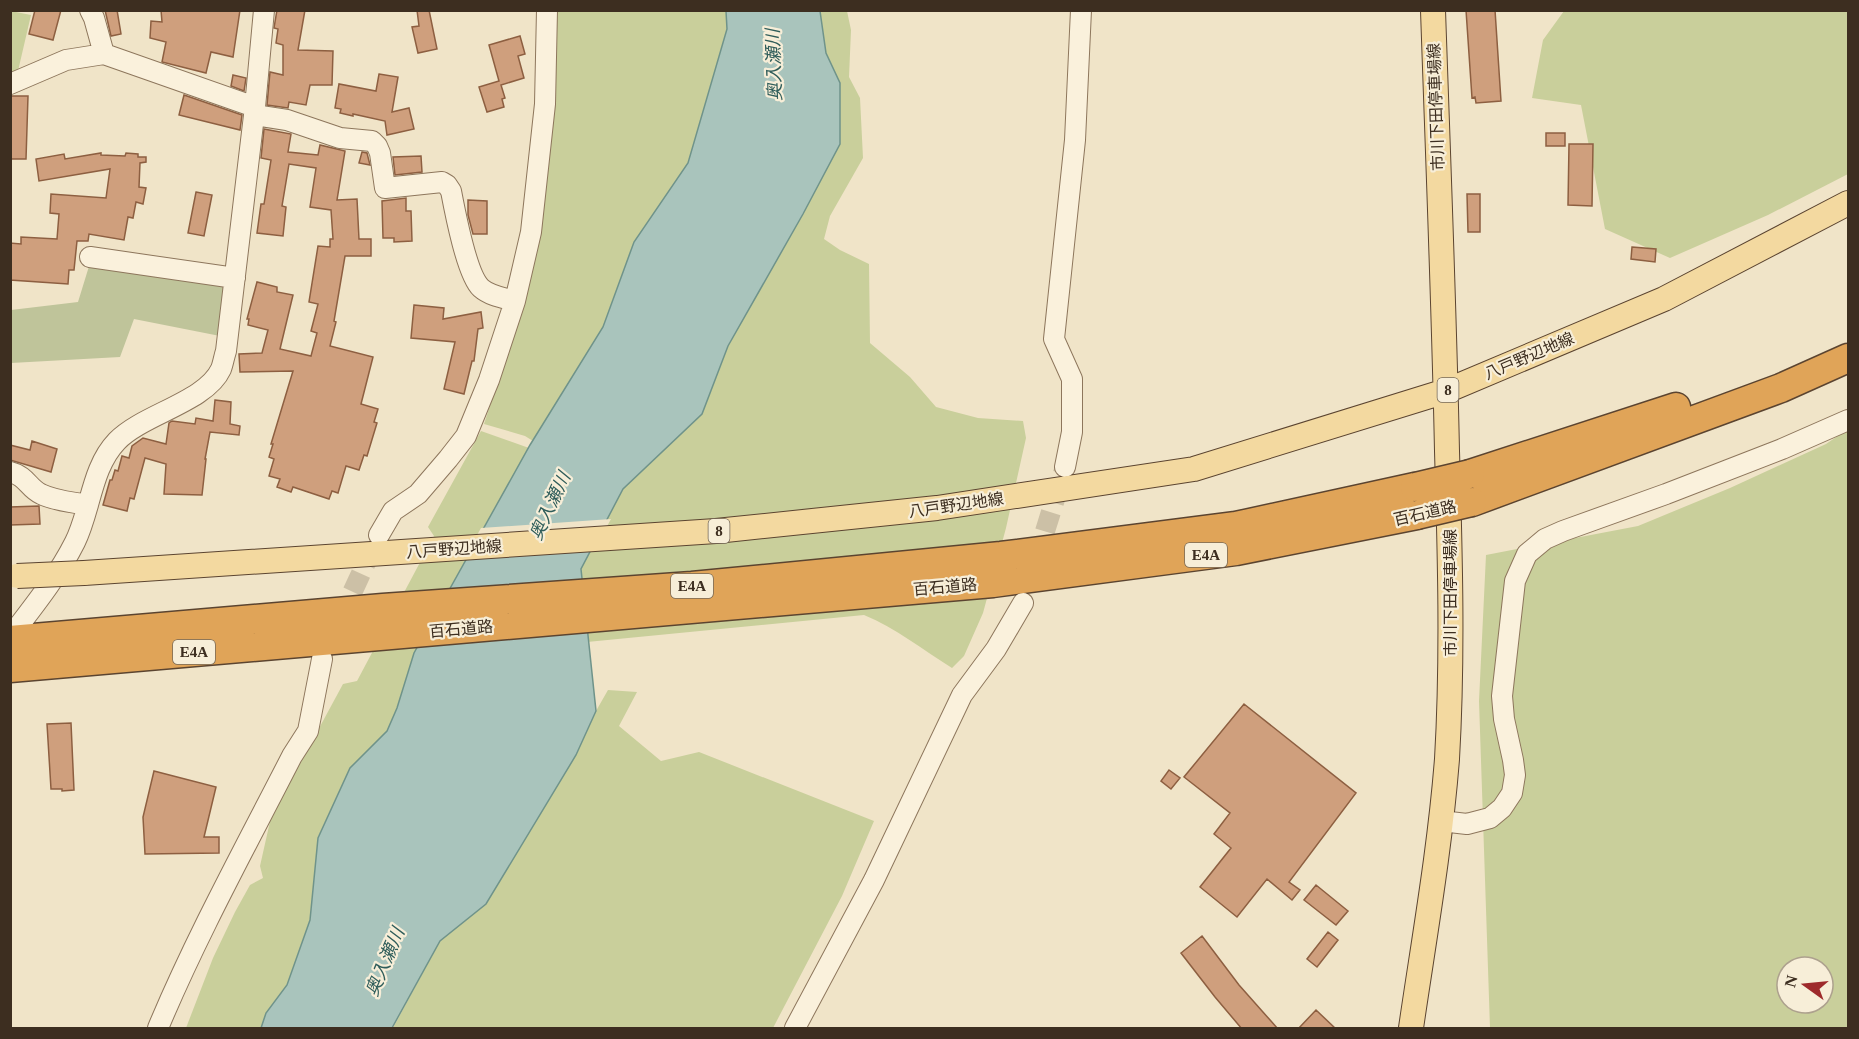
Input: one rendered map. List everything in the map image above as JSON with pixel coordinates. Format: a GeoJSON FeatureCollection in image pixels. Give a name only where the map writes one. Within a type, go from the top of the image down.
{"type":"FeatureCollection","features":[{"type":"Feature","properties":{"kind":"highway","name":"百石道路"},"geometry":{"type":"LineString","coordinates":[[18,638],[383,608],[693,586],[997,570],[1236,551],[1417,515],[1471,488],[1780,372],[1848,344]]}},
{"type":"Feature","properties":{"kind":"highway","name":"百石道路"},"geometry":{"type":"LineString","coordinates":[[11,668],[376,637],[997,570],[1236,526],[1415,487],[1471,488],[1781,388],[1848,358]]}},
{"type":"Feature","properties":{"kind":"main road","name":"市川下田停車場線"},"geometry":{"type":"LineString","coordinates":[[1411,1029],[1441,821],[1447,758],[1450,677],[1450,545],[1433,10]]}},
{"type":"Feature","properties":{"kind":"main road","name":"八戸野辺地線"},"geometry":{"type":"LineString","coordinates":[[14,577],[716,531],[937,508],[1194,469],[1446,391],[1664,299],[1848,203]]}},
{"type":"Feature","properties":{"kind":"street"},"geometry":{"type":"LineString","coordinates":[[90,10],[104,54]]}},
{"type":"Feature","properties":{"kind":"street"},"geometry":{"type":"LineString","coordinates":[[18,638],[75,541],[102,461],[117,442],[132,429],[205,389],[220,371],[226,351],[235,278],[255,111],[264,10]]}},
{"type":"Feature","properties":{"kind":"street"},"geometry":{"type":"LineString","coordinates":[[379,535],[393,511],[417,494],[466,436],[489,380],[515,301],[531,232],[544,116],[547,10]]}},
{"type":"Feature","properties":{"kind":"street"},"geometry":{"type":"LineString","coordinates":[[1065,467],[1072,432],[1071,379],[1054,339],[1075,140],[1081,10]]}},
{"type":"Feature","properties":{"kind":"street"},"geometry":{"type":"LineString","coordinates":[[10,84],[66,60],[104,54],[255,111],[340,138],[372,141],[380,153],[385,188],[442,182],[447,185],[451,191],[461,239],[475,282],[491,294],[515,301]]}},
{"type":"Feature","properties":{"kind":"street"},"geometry":{"type":"LineString","coordinates":[[90,258],[235,278]]}},
{"type":"Feature","properties":{"kind":"street"},"geometry":{"type":"LineString","coordinates":[[1441,821],[1467,824],[1490,818],[1502,808],[1512,793],[1515,775],[1502,696],[1515,581],[1527,554],[1545,539],[1563,531],[1666,494],[1848,420]]}},
{"type":"Feature","properties":{"kind":"street"},"geometry":{"type":"LineString","coordinates":[[10,472],[20,475],[39,493],[58,500],[88,505]]}},
{"type":"Feature","properties":{"kind":"street"},"geometry":{"type":"LineString","coordinates":[[795,1029],[874,880],[962,695],[996,650],[1023,603]]}},
{"type":"Feature","properties":{"kind":"street"},"geometry":{"type":"LineString","coordinates":[[158,1029],[208,918],[292,756],[308,731],[322,659]]}},
{"type":"Feature","properties":{"kind":"green space"},"geometry":{"type":"Polygon","coordinates":[[[11,11],[31,15],[18,71],[11,73],[11,11]]]}},
{"type":"Feature","properties":{"kind":"green space"},"geometry":{"type":"Polygon","coordinates":[[[555,11],[726,11],[727,29],[688,163],[634,242],[603,327],[533,441],[525,436],[484,424],[520,314],[555,11]]]}},
{"type":"Feature","properties":{"kind":"green space"},"geometry":{"type":"Polygon","coordinates":[[[820,11],[847,11],[851,30],[849,77],[860,98],[863,158],[830,216],[824,239],[840,250],[869,264],[870,343],[910,377],[936,407],[978,418],[1023,421],[1026,438],[1006,528],[983,613],[964,656],[952,668],[898,633],[864,615],[587,642],[581,569],[623,489],[702,414],[728,346],[840,144],[840,83],[826,53],[820,11]]]}},
{"type":"Feature","properties":{"kind":"green space"},"geometry":{"type":"Polygon","coordinates":[[[1564,11],[1848,11],[1848,174],[1768,215],[1670,258],[1605,229],[1581,105],[1532,98],[1543,40],[1564,11]]]}},
{"type":"Feature","properties":{"kind":"green space"},"geometry":{"type":"Polygon","coordinates":[[[90,263],[225,283],[220,336],[134,319],[120,357],[11,363],[11,310],[78,302],[90,263]]]}},
{"type":"Feature","properties":{"kind":"green space"},"geometry":{"type":"Polygon","coordinates":[[[1848,429],[1848,1028],[1490,1028],[1479,701],[1486,555],[1638,526],[1730,488],[1826,444],[1848,429]]]}},
{"type":"Feature","properties":{"kind":"green space"},"geometry":{"type":"Polygon","coordinates":[[[481,431],[529,448],[414,653],[397,708],[387,731],[350,768],[318,837],[310,919],[287,985],[266,1013],[261,1028],[186,1028],[213,958],[235,912],[250,885],[263,878],[260,866],[271,817],[343,684],[357,681],[434,536],[428,527],[481,431]]]}},
{"type":"Feature","properties":{"kind":"green space"},"geometry":{"type":"Polygon","coordinates":[[[608,690],[637,692],[619,726],[661,761],[699,752],[874,821],[842,896],[773,1028],[393,1028],[440,941],[486,904],[576,755],[608,690]]]}},
{"type":"Feature","properties":{"kind":"water","name":"奥入瀬川"},"geometry":{"type":"Polygon","coordinates":[[[726,11],[820,11],[826,53],[840,83],[840,144],[728,346],[702,414],[623,489],[581,569],[596,711],[576,755],[486,904],[440,941],[392,1028],[261,1028],[266,1013],[287,985],[310,920],[318,838],[350,768],[387,731],[397,708],[414,653],[530,445],[603,327],[634,242],[688,163],[727,29],[726,11]]]}},
{"type":"Feature","properties":{"kind":"pier"},"geometry":{"type":"Polygon","coordinates":[[[611,519],[594,550],[463,560],[481,528],[611,519]]]}},
{"type":"Feature","properties":{"kind":"building"},"geometry":{"type":"Polygon","coordinates":[[[35,10],[61,10],[53,40],[29,34],[35,10]]]}},
{"type":"Feature","properties":{"kind":"building"},"geometry":{"type":"Polygon","coordinates":[[[105,10],[117,10],[121,34],[111,36],[105,10]]]}},
{"type":"Feature","properties":{"kind":"building"},"geometry":{"type":"Polygon","coordinates":[[[161,10],[240,10],[233,57],[211,52],[206,73],[162,62],[166,42],[150,38],[151,21],[162,22],[161,10]]]}},
{"type":"Feature","properties":{"kind":"building"},"geometry":{"type":"Polygon","coordinates":[[[277,10],[305,10],[298,50],[333,51],[332,85],[310,85],[306,105],[289,102],[288,108],[267,105],[270,72],[283,75],[283,45],[276,43],[278,29],[274,28],[277,10]]]}},
{"type":"Feature","properties":{"kind":"building"},"geometry":{"type":"Polygon","coordinates":[[[417,10],[429,10],[437,49],[418,53],[412,27],[419,26],[417,10]]]}},
{"type":"Feature","properties":{"kind":"building"},"geometry":{"type":"Polygon","coordinates":[[[1466,10],[1495,10],[1501,101],[1476,103],[1475,97],[1472,98],[1466,10]]]}},
{"type":"Feature","properties":{"kind":"building"},"geometry":{"type":"Polygon","coordinates":[[[520,36],[525,54],[518,56],[524,78],[501,85],[505,98],[502,99],[504,107],[487,112],[479,87],[499,81],[489,45],[520,36]]]}},
{"type":"Feature","properties":{"kind":"building"},"geometry":{"type":"Polygon","coordinates":[[[379,74],[398,77],[392,112],[409,108],[414,129],[387,135],[385,121],[340,113],[341,109],[335,108],[339,84],[376,91],[379,74]]]}},
{"type":"Feature","properties":{"kind":"building"},"geometry":{"type":"Polygon","coordinates":[[[233,75],[246,78],[244,91],[231,86],[233,75]]]}},
{"type":"Feature","properties":{"kind":"building"},"geometry":{"type":"Polygon","coordinates":[[[184,95],[242,115],[240,130],[179,115],[184,95]]]}},
{"type":"Feature","properties":{"kind":"building"},"geometry":{"type":"Polygon","coordinates":[[[11,96],[28,96],[26,159],[10,159],[11,96]]]}},
{"type":"Feature","properties":{"kind":"building"},"geometry":{"type":"Polygon","coordinates":[[[264,129],[291,134],[288,152],[318,155],[320,145],[345,151],[337,200],[357,199],[359,239],[371,239],[371,256],[345,256],[334,321],[336,322],[330,346],[373,357],[361,404],[378,409],[374,422],[377,423],[367,456],[364,455],[359,470],[346,466],[338,493],[332,491],[329,499],[293,487],[291,492],[277,487],[280,479],[269,476],[274,459],[269,457],[273,444],[271,444],[293,371],[240,372],[239,354],[262,353],[268,330],[248,325],[249,319],[247,319],[257,282],[277,287],[277,292],[293,295],[280,349],[311,356],[317,333],[311,331],[318,304],[309,302],[318,246],[330,247],[330,239],[333,239],[331,210],[310,207],[316,168],[289,164],[282,206],[286,207],[283,236],[257,233],[271,160],[261,158],[264,129]]]}},
{"type":"Feature","properties":{"kind":"building"},"geometry":{"type":"Polygon","coordinates":[[[1546,133],[1565,133],[1565,146],[1546,146],[1546,133]]]}},
{"type":"Feature","properties":{"kind":"building"},"geometry":{"type":"Polygon","coordinates":[[[1569,144],[1593,144],[1592,206],[1568,205],[1569,144]]]}},
{"type":"Feature","properties":{"kind":"building"},"geometry":{"type":"Polygon","coordinates":[[[362,152],[367,153],[370,165],[359,163],[362,152]]]}},
{"type":"Feature","properties":{"kind":"building"},"geometry":{"type":"Polygon","coordinates":[[[101,153],[101,155],[125,156],[126,153],[138,154],[138,157],[146,157],[146,162],[140,163],[139,187],[146,188],[143,204],[136,202],[133,218],[128,217],[124,240],[89,234],[88,241],[77,241],[74,270],[69,270],[68,284],[10,280],[10,243],[21,244],[21,237],[57,239],[59,214],[50,213],[51,194],[106,198],[110,169],[39,181],[36,159],[64,154],[65,159],[101,153]]]}},
{"type":"Feature","properties":{"kind":"building"},"geometry":{"type":"Polygon","coordinates":[[[421,156],[422,172],[395,175],[393,157],[421,156]]]}},
{"type":"Feature","properties":{"kind":"building"},"geometry":{"type":"Polygon","coordinates":[[[196,192],[212,195],[204,236],[188,233],[196,192]]]}},
{"type":"Feature","properties":{"kind":"building"},"geometry":{"type":"Polygon","coordinates":[[[1467,194],[1480,194],[1480,232],[1468,232],[1467,194]]]}},
{"type":"Feature","properties":{"kind":"building"},"geometry":{"type":"Polygon","coordinates":[[[406,198],[406,211],[411,211],[412,241],[394,242],[394,238],[383,238],[382,201],[406,198]]]}},
{"type":"Feature","properties":{"kind":"building"},"geometry":{"type":"Polygon","coordinates":[[[468,200],[487,201],[487,234],[473,234],[468,215],[468,200]]]}},
{"type":"Feature","properties":{"kind":"building"},"geometry":{"type":"Polygon","coordinates":[[[1632,247],[1656,249],[1655,262],[1631,259],[1632,247]]]}},
{"type":"Feature","properties":{"kind":"building"},"geometry":{"type":"Polygon","coordinates":[[[414,305],[444,308],[443,319],[481,312],[483,328],[478,329],[474,361],[472,361],[464,394],[444,389],[455,342],[411,338],[414,305]]]}},
{"type":"Feature","properties":{"kind":"building"},"geometry":{"type":"Polygon","coordinates":[[[215,400],[231,402],[230,424],[240,426],[239,435],[210,432],[202,495],[164,494],[166,464],[145,458],[134,499],[130,498],[127,511],[103,505],[110,480],[115,470],[118,471],[122,456],[129,458],[132,446],[143,438],[166,444],[169,423],[172,421],[195,424],[196,418],[213,421],[215,400]]]}},
{"type":"Feature","properties":{"kind":"building"},"geometry":{"type":"Polygon","coordinates":[[[32,441],[57,449],[51,472],[10,460],[10,445],[30,450],[32,441]]]}},
{"type":"Feature","properties":{"kind":"building"},"geometry":{"type":"Polygon","coordinates":[[[39,506],[40,524],[10,525],[10,507],[39,506]]]}},
{"type":"Feature","properties":{"kind":"building"},"geometry":{"type":"Polygon","coordinates":[[[1244,704],[1356,793],[1289,882],[1300,890],[1292,900],[1267,879],[1237,917],[1200,887],[1231,848],[1214,834],[1230,813],[1184,777],[1244,704]]]}},
{"type":"Feature","properties":{"kind":"building"},"geometry":{"type":"Polygon","coordinates":[[[71,723],[74,790],[51,789],[47,724],[71,723]]]}},
{"type":"Feature","properties":{"kind":"building"},"geometry":{"type":"Polygon","coordinates":[[[1169,770],[1180,778],[1171,789],[1161,781],[1169,770]]]}},
{"type":"Feature","properties":{"kind":"building"},"geometry":{"type":"Polygon","coordinates":[[[154,771],[216,787],[204,837],[219,837],[219,853],[145,854],[143,817],[154,771]]]}},
{"type":"Feature","properties":{"kind":"building"},"geometry":{"type":"Polygon","coordinates":[[[1316,885],[1348,911],[1336,925],[1304,900],[1316,885]]]}},
{"type":"Feature","properties":{"kind":"building"},"geometry":{"type":"Polygon","coordinates":[[[1328,932],[1338,940],[1317,967],[1307,959],[1328,932]]]}},
{"type":"Feature","properties":{"kind":"building"},"geometry":{"type":"Polygon","coordinates":[[[1202,936],[1239,985],[1278,1029],[1242,1029],[1215,997],[1181,953],[1202,936]]]}},
{"type":"Feature","properties":{"kind":"building"},"geometry":{"type":"Polygon","coordinates":[[[1316,1010],[1336,1029],[1298,1029],[1316,1010]]]}},
{"type":"Feature","properties":{"kind":"tunnel"},"geometry":{"type":"LineString","coordinates":[[1036,560],[1065,467]]}},
{"type":"Feature","properties":{"kind":"tunnel"},"geometry":{"type":"LineString","coordinates":[[340,619],[375,543]]}}]}
